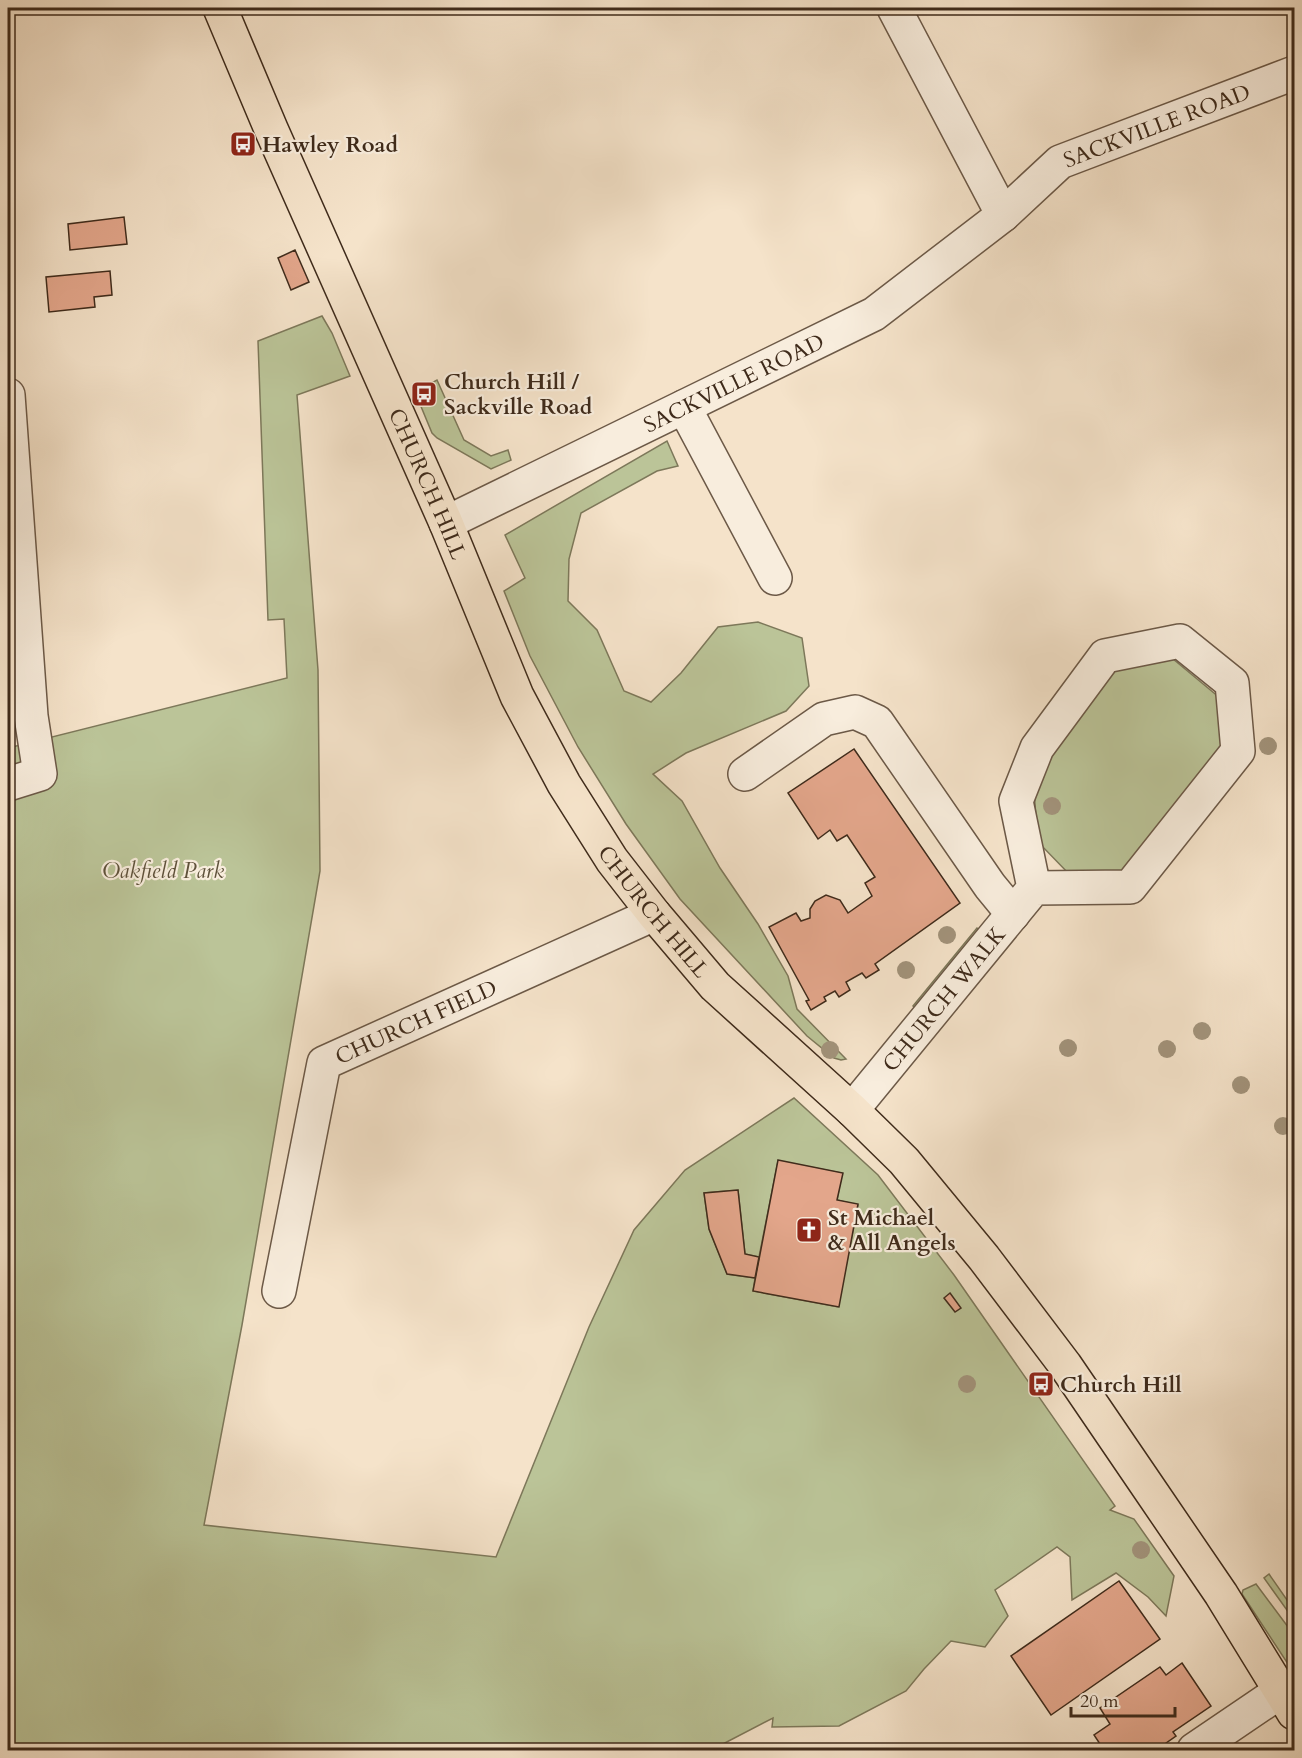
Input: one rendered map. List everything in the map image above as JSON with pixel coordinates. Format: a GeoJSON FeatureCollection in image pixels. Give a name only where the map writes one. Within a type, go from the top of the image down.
{"type":"FeatureCollection","features":[{"type":"Feature","properties":{"kind":"main road","name":"CHURCH HILL"},"geometry":{"type":"LineString","coordinates":[[220,8],[271,129],[446,523],[517,696],[558,774],[612,860],[715,986],[852,1110],[904,1161],[984,1258],[1065,1365],[1221,1594],[1288,1702]]}},
{"type":"Feature","properties":{"kind":"street"},"geometry":{"type":"LineString","coordinates":[[894,8],[1003,215]]}},
{"type":"Feature","properties":{"kind":"street","name":"SACKVILLE ROAD"},"geometry":{"type":"LineString","coordinates":[[446,523],[874,314],[1003,215],[1060,162],[1294,73]]}},
{"type":"Feature","properties":{"kind":"street"},"geometry":{"type":"LineString","coordinates":[[8,395],[31,716],[40,774],[8,783]]}},
{"type":"Feature","properties":{"kind":"street"},"geometry":{"type":"LineString","coordinates":[[684,407],[775,578]]}},
{"type":"Feature","properties":{"kind":"street"},"geometry":{"type":"LineString","coordinates":[[1180,641],[1232,683],[1238,751],[1130,887],[1034,888],[1016,801],[1037,748],[1104,656],[1180,641]]}},
{"type":"Feature","properties":{"kind":"street"},"geometry":{"type":"LineString","coordinates":[[745,774],[824,719],[855,712],[877,722],[990,886],[1013,914]]}},
{"type":"Feature","properties":{"kind":"street","name":"CHURCH WALK"},"geometry":{"type":"LineString","coordinates":[[852,1110],[1034,888]]}},
{"type":"Feature","properties":{"kind":"street","name":"CHURCH FIELD"},"geometry":{"type":"LineString","coordinates":[[279,1291],[324,1063],[654,914]]}},
{"type":"Feature","properties":{"kind":"street"},"geometry":{"type":"LineString","coordinates":[[1194,1750],[1288,1702]]}},
{"type":"Feature","properties":{"kind":"green space","name":"Oakfield Park"},"geometry":{"type":"Polygon","coordinates":[[[322,316],[332,333],[350,376],[297,395],[318,670],[320,871],[242,1325],[204,1525],[496,1557],[589,1327],[634,1230],[685,1170],[794,1098],[878,1175],[954,1275],[1115,1506],[1110,1510],[1134,1519],[1174,1576],[1166,1616],[1148,1597],[1116,1573],[1072,1600],[1070,1557],[1057,1547],[995,1590],[1008,1616],[985,1647],[951,1641],[906,1691],[839,1726],[772,1727],[773,1718],[719,1746],[719,1750],[8,1750],[8,748],[287,678],[284,619],[268,620],[258,341],[322,316]],[[778,1161],[759,1257],[745,1254],[738,1190],[704,1193],[709,1229],[727,1274],[755,1278],[753,1291],[838,1307],[858,1205],[837,1200],[842,1173],[778,1161]]]}},
{"type":"Feature","properties":{"kind":"green space"},"geometry":{"type":"Polygon","coordinates":[[[437,380],[464,440],[491,456],[508,450],[511,460],[491,469],[432,433],[415,392],[437,380]]]}},
{"type":"Feature","properties":{"kind":"green space"},"geometry":{"type":"Polygon","coordinates":[[[667,441],[678,466],[657,471],[581,513],[569,559],[568,601],[597,630],[624,691],[651,702],[681,673],[718,627],[758,622],[802,638],[809,686],[786,711],[686,753],[653,774],[682,801],[720,868],[758,924],[788,976],[797,1009],[846,1059],[834,1058],[807,1036],[680,899],[626,824],[578,747],[530,656],[504,591],[525,578],[505,535],[667,441]]]}},
{"type":"Feature","properties":{"kind":"green space"},"geometry":{"type":"Polygon","coordinates":[[[1167,654],[1220,698],[1221,756],[1124,876],[1072,877],[1038,842],[1033,779],[1120,662],[1167,654]]]}},
{"type":"Feature","properties":{"kind":"green space"},"geometry":{"type":"Polygon","coordinates":[[[977,928],[981,931],[917,1010],[913,1006],[977,928]]]}},
{"type":"Feature","properties":{"kind":"green space"},"geometry":{"type":"Polygon","coordinates":[[[1269,1574],[1294,1610],[1294,1620],[1264,1578],[1269,1574]]]}},
{"type":"Feature","properties":{"kind":"green space"},"geometry":{"type":"Polygon","coordinates":[[[1256,1584],[1294,1635],[1294,1667],[1288,1664],[1242,1594],[1243,1590],[1256,1584]]]}},
{"type":"Feature","properties":{"kind":"building"},"geometry":{"type":"Polygon","coordinates":[[[124,217],[127,244],[70,250],[68,224],[124,217]]]}},
{"type":"Feature","properties":{"kind":"building"},"geometry":{"type":"Polygon","coordinates":[[[295,250],[309,282],[291,290],[278,258],[295,250]]]}},
{"type":"Feature","properties":{"kind":"building"},"geometry":{"type":"Polygon","coordinates":[[[110,271],[112,295],[94,297],[95,307],[49,312],[46,277],[110,271]]]}},
{"type":"Feature","properties":{"kind":"building"},"geometry":{"type":"Polygon","coordinates":[[[854,749],[960,903],[875,964],[879,970],[866,978],[862,973],[846,982],[850,990],[839,997],[835,991],[824,997],[826,1001],[811,1010],[806,1001],[809,1000],[769,927],[796,913],[801,921],[810,918],[810,909],[815,901],[826,895],[840,900],[848,913],[872,896],[865,883],[875,877],[847,835],[837,841],[830,830],[818,839],[788,793],[854,749]]]}},
{"type":"Feature","properties":{"kind":"building","name":"St Michael & All Angels"},"geometry":{"type":"Polygon","coordinates":[[[778,1160],[843,1173],[837,1200],[858,1204],[839,1307],[753,1291],[778,1160]]]}},
{"type":"Feature","properties":{"kind":"building"},"geometry":{"type":"Polygon","coordinates":[[[738,1190],[745,1254],[759,1257],[755,1278],[727,1274],[709,1229],[704,1193],[738,1190]]]}},
{"type":"Feature","properties":{"kind":"building"},"geometry":{"type":"Polygon","coordinates":[[[950,1293],[961,1308],[955,1312],[944,1298],[950,1293]]]}},
{"type":"Feature","properties":{"kind":"building"},"geometry":{"type":"Polygon","coordinates":[[[1119,1581],[1160,1639],[1051,1715],[1011,1656],[1119,1581]]]}},
{"type":"Feature","properties":{"kind":"building"},"geometry":{"type":"Polygon","coordinates":[[[1182,1663],[1211,1706],[1173,1732],[1176,1736],[1156,1750],[1104,1750],[1094,1735],[1110,1724],[1100,1708],[1160,1667],[1166,1675],[1182,1663]]]}},
{"type":"Feature","properties":{"kind":"place","name":"Hawley Road"},"geometry":{"type":"Point","coordinates":[243,144]}},
{"type":"Feature","properties":{"kind":"place","name":"Church Hill / Sackville Road"},"geometry":{"type":"Point","coordinates":[424,394]}},
{"type":"Feature","properties":{"kind":"place","name":"St Michael & All Angels"},"geometry":{"type":"Point","coordinates":[809,1230]}},
{"type":"Feature","properties":{"kind":"place","name":"Church Hill"},"geometry":{"type":"Point","coordinates":[1041,1384]}}]}
